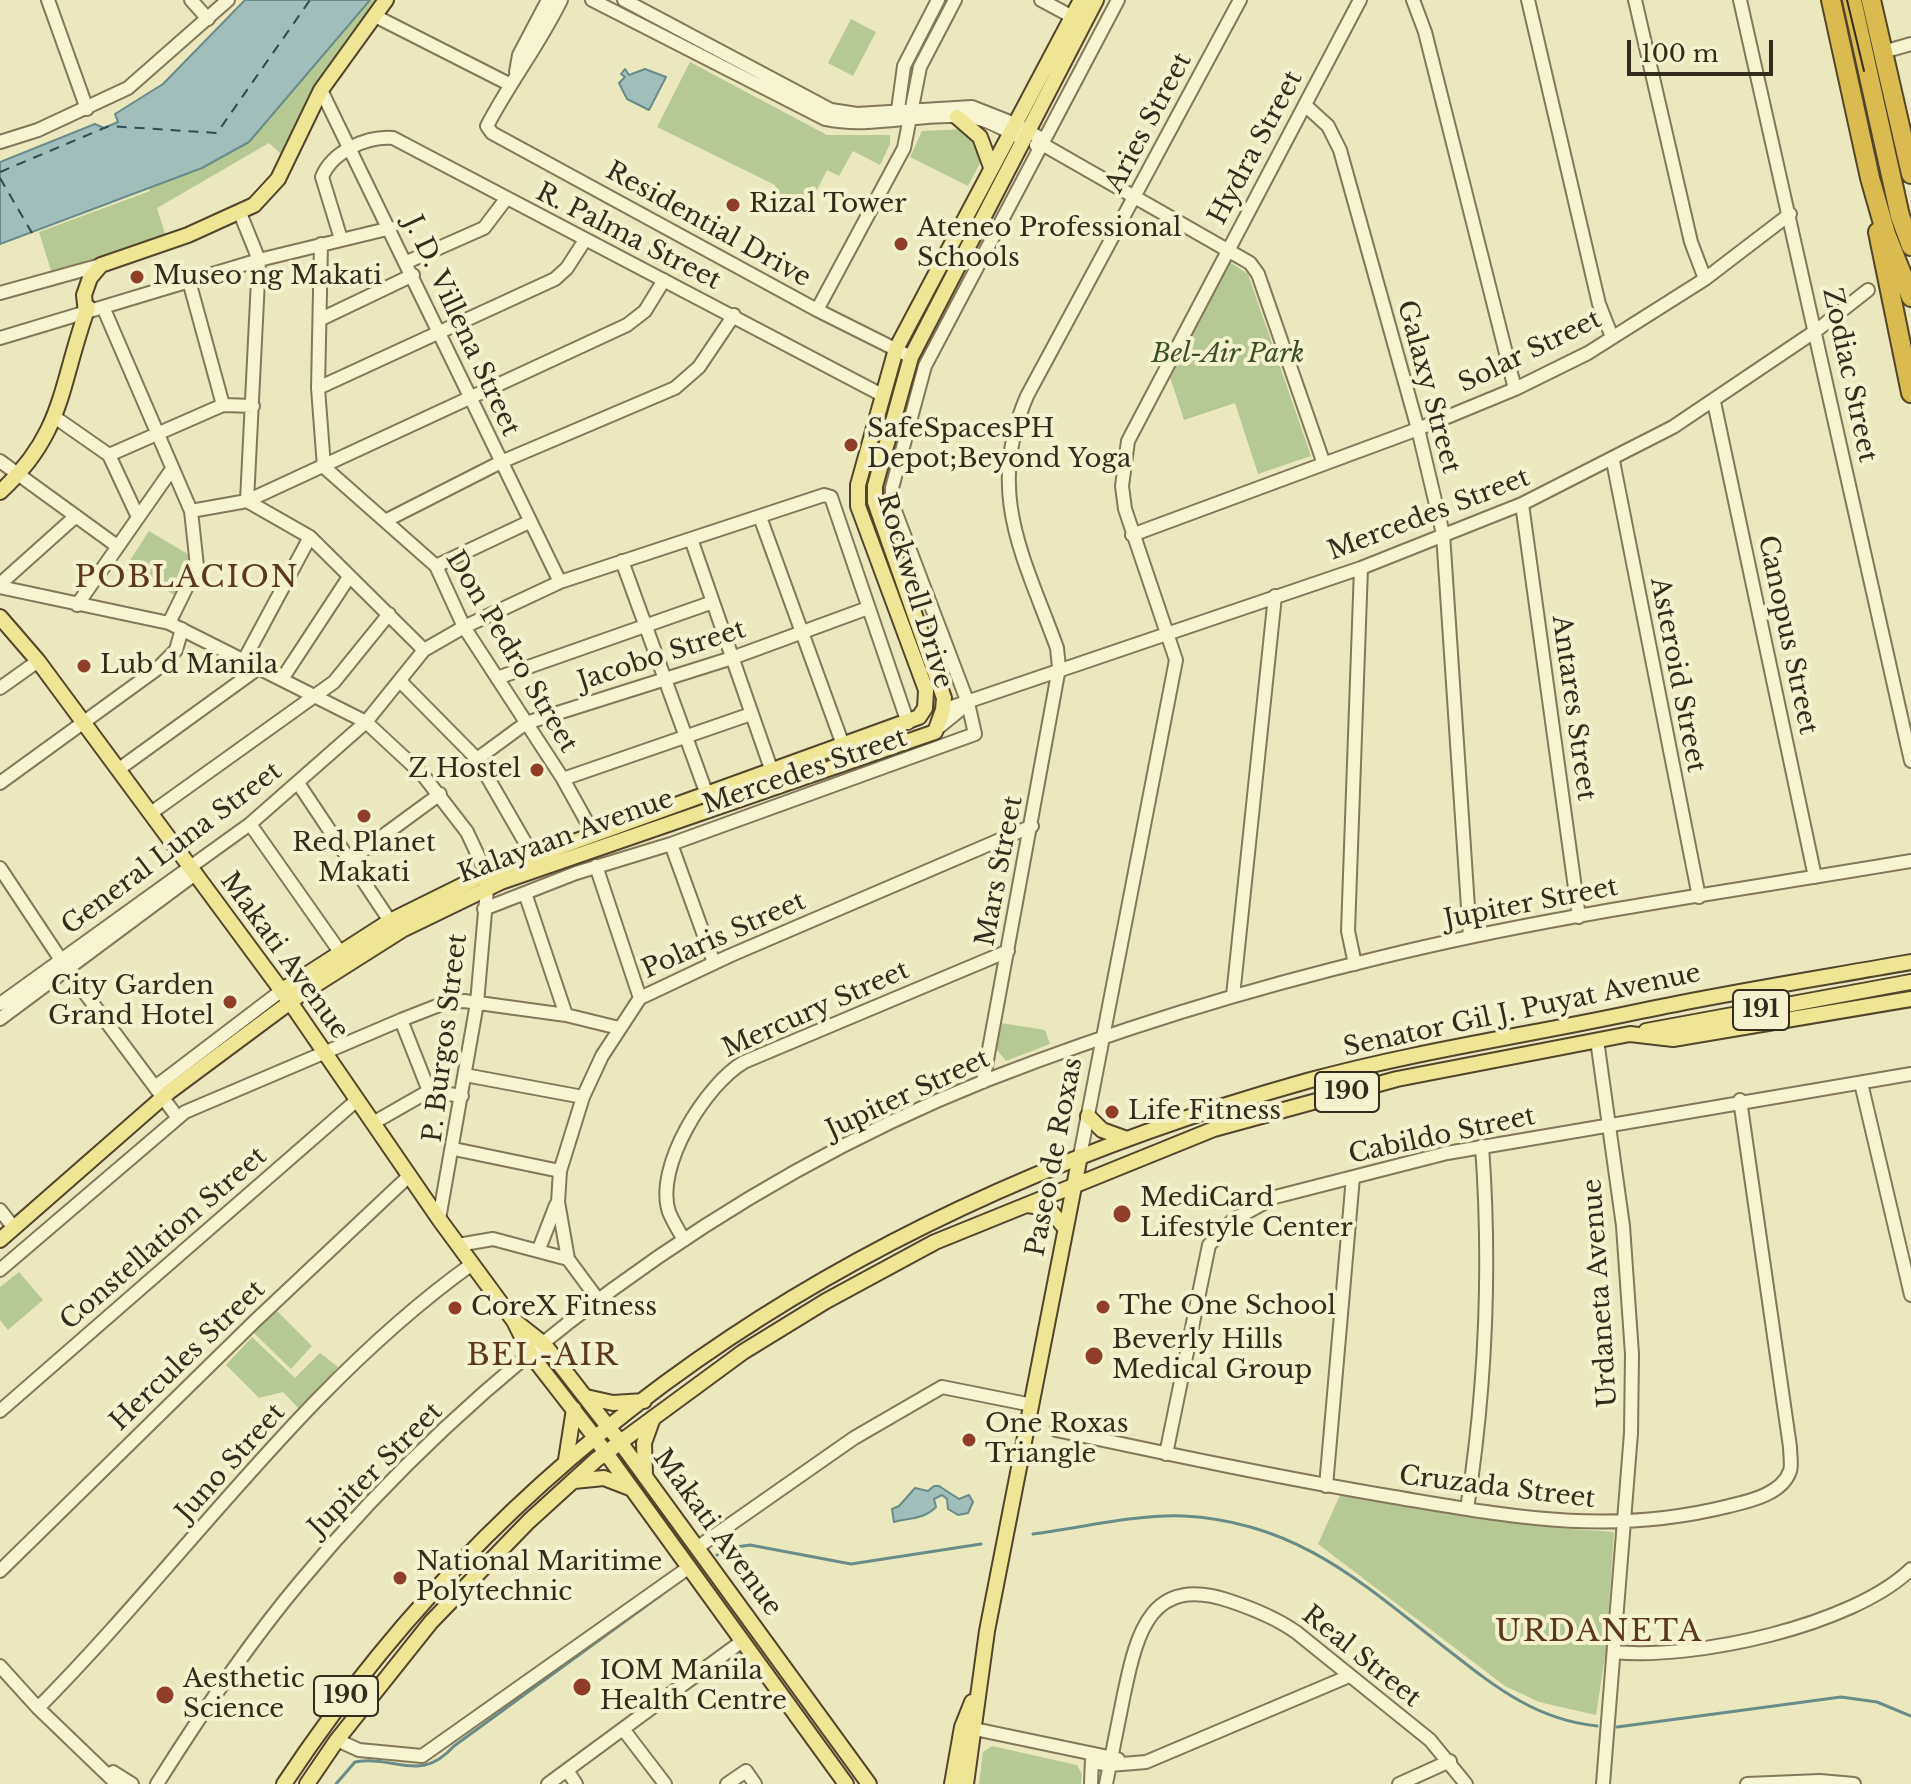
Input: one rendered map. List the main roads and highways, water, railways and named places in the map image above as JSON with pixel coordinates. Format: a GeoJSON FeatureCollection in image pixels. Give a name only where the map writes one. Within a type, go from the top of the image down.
{"type":"FeatureCollection","features":[{"type":"Feature","properties":{"kind":"highway"},"geometry":{"type":"LineString","coordinates":[[1831,0],[1870,178],[1886,234],[1911,297]]}},
{"type":"Feature","properties":{"kind":"highway"},"geometry":{"type":"LineString","coordinates":[[1852,0],[1900,216],[1911,246]]}},
{"type":"Feature","properties":{"kind":"highway"},"geometry":{"type":"LineString","coordinates":[[1871,0],[1906,128],[1911,174]]}},
{"type":"Feature","properties":{"kind":"highway"},"geometry":{"type":"LineString","coordinates":[[1870,178],[1885,276],[1911,393]]}},
{"type":"Feature","properties":{"kind":"main road"},"geometry":{"type":"LineString","coordinates":[[0,492],[19,474],[56,418],[86,313],[107,263],[254,205],[278,179],[321,90],[386,0]]}},
{"type":"Feature","properties":{"kind":"main road","name":"Rockwell Drive"},"geometry":{"type":"LineString","coordinates":[[1078,20],[1081,0]]}},
{"type":"Feature","properties":{"kind":"main road","name":"Rockwell Drive"},"geometry":{"type":"LineString","coordinates":[[943,710],[944,698],[874,494],[911,357],[1018,131],[1078,20],[1096,0]]}},
{"type":"Feature","properties":{"kind":"main road"},"geometry":{"type":"LineString","coordinates":[[957,117],[980,137],[991,167]]}},
{"type":"Feature","properties":{"kind":"main road","name":"Rockwell Drive"},"geometry":{"type":"LineString","coordinates":[[913,720],[925,708],[926,690],[858,506],[858,485],[896,349],[991,167],[1018,131]]}},
{"type":"Feature","properties":{"kind":"main road","name":"Makati Avenue"},"geometry":{"type":"LineString","coordinates":[[2,621],[38,661],[285,996],[439,1219],[514,1321],[531,1355],[574,1409],[846,1784]]}},
{"type":"Feature","properties":{"kind":"main road","name":"Kalayaan Avenue"},"geometry":{"type":"LineString","coordinates":[[285,996],[533,856],[770,769],[943,710]]}},
{"type":"Feature","properties":{"kind":"main road","name":"Kalayaan Avenue"},"geometry":{"type":"LineString","coordinates":[[5,1232],[159,1092],[340,952],[390,921],[486,882],[929,736],[939,727],[943,710]]}},
{"type":"Feature","properties":{"kind":"main road","name":"Senator Gil J. Puyat Avenue"},"geometry":{"type":"LineString","coordinates":[[284,1784],[341,1703],[415,1612],[514,1508],[566,1460],[733,1335],[864,1255],[973,1201],[1080,1156],[1307,1081],[1478,1040],[1911,962]]}},
{"type":"Feature","properties":{"kind":"main road","name":"191"},"geometry":{"type":"LineString","coordinates":[[1630,1034],[1696,1015],[1911,968]]}},
{"type":"Feature","properties":{"kind":"main road","name":"191"},"geometry":{"type":"LineString","coordinates":[[1643,1011],[1696,1015],[1911,982]]}},
{"type":"Feature","properties":{"kind":"main road","name":"Senator Gil J. Puyat Avenue"},"geometry":{"type":"LineString","coordinates":[[307,1784],[337,1740],[431,1622],[529,1521],[573,1481],[620,1442],[743,1352],[826,1301],[935,1242],[1214,1129],[1397,1079],[1630,1034],[1673,1039],[1911,999]]}},
{"type":"Feature","properties":{"kind":"main road"},"geometry":{"type":"LineString","coordinates":[[1088,1116],[1108,1134],[1131,1139]]}},
{"type":"Feature","properties":{"kind":"main road","name":"Paseo de Roxas"},"geometry":{"type":"LineString","coordinates":[[952,1784],[976,1694],[1080,1156]]}},
{"type":"Feature","properties":{"kind":"main road"},"geometry":{"type":"LineString","coordinates":[[1018,1207],[1038,1205],[1048,1208],[1065,1228]]}},
{"type":"Feature","properties":{"kind":"main road","name":"Makati Avenue"},"geometry":{"type":"LineString","coordinates":[[514,1321],[544,1344],[610,1428],[869,1784]]}},
{"type":"Feature","properties":{"kind":"main road"},"geometry":{"type":"LineString","coordinates":[[586,1397],[613,1403],[644,1401]]}},
{"type":"Feature","properties":{"kind":"main road"},"geometry":{"type":"LineString","coordinates":[[566,1460],[574,1409]]}},
{"type":"Feature","properties":{"kind":"main road"},"geometry":{"type":"LineString","coordinates":[[645,1476],[644,1443],[654,1417]]}},
{"type":"Feature","properties":{"kind":"main road"},"geometry":{"type":"LineString","coordinates":[[573,1481],[604,1478],[631,1489]]}},
{"type":"Feature","properties":{"kind":"main road","name":"Paseo de Roxas"},"geometry":{"type":"LineString","coordinates":[[966,1784],[969,1728]]}},
{"type":"Feature","properties":{"kind":"water"},"geometry":{"type":"Polygon","coordinates":[[[245,0],[370,0],[249,142],[202,168],[0,244],[0,162],[95,124],[104,128],[118,122],[115,114],[163,84],[245,0]]]}},
{"type":"Feature","properties":{"kind":"water"},"geometry":{"type":"Polygon","coordinates":[[[625,69],[629,75],[645,69],[666,77],[649,110],[627,99],[619,83],[625,77],[621,74],[625,69]]]}},
{"type":"Feature","properties":{"kind":"water"},"geometry":{"type":"Polygon","coordinates":[[[934,1486],[959,1499],[969,1495],[973,1502],[968,1513],[958,1515],[948,1509],[947,1499],[942,1495],[934,1499],[936,1507],[926,1514],[894,1522],[892,1509],[899,1506],[915,1488],[928,1491],[934,1486]]]}},
{"type":"Feature","properties":{"kind":"waterway"},"geometry":{"type":"LineString","coordinates":[[1033,1534],[1166,1516],[1225,1521],[1261,1530],[1327,1560],[1517,1699],[1554,1717],[1597,1726]]}},
{"type":"Feature","properties":{"kind":"waterway"},"geometry":{"type":"LineString","coordinates":[[717,1555],[730,1548],[750,1545],[851,1564],[981,1544]]}},
{"type":"Feature","properties":{"kind":"waterway"},"geometry":{"type":"LineString","coordinates":[[336,1784],[355,1762],[419,1766],[442,1757],[683,1579]]}},
{"type":"Feature","properties":{"kind":"waterway"},"geometry":{"type":"LineString","coordinates":[[1617,1727],[1841,1697],[1877,1702],[1911,1716]]}},
{"type":"Feature","properties":{"kind":"tram line"},"geometry":{"type":"LineString","coordinates":[[1847,0],[1864,71]]}},
{"type":"Feature","properties":{"kind":"place","name":"Rizal Tower"},"geometry":{"type":"Point","coordinates":[733,205]}},
{"type":"Feature","properties":{"kind":"place","name":"Ateneo Professional Schools"},"geometry":{"type":"Point","coordinates":[901,244]}},
{"type":"Feature","properties":{"kind":"place","name":"Museo ng Makati"},"geometry":{"type":"Point","coordinates":[137,277]}},
{"type":"Feature","properties":{"kind":"place","name":"SafeSpacesPH Depot;Beyond Yoga"},"geometry":{"type":"Point","coordinates":[851,445]}},
{"type":"Feature","properties":{"kind":"place","name":"Lub d Manila"},"geometry":{"type":"Point","coordinates":[84,666]}},
{"type":"Feature","properties":{"kind":"place","name":"Z Hostel"},"geometry":{"type":"Point","coordinates":[537,770]}},
{"type":"Feature","properties":{"kind":"place","name":"Red Planet Makati"},"geometry":{"type":"Point","coordinates":[364,816]}},
{"type":"Feature","properties":{"kind":"place","name":"City Garden Grand Hotel"},"geometry":{"type":"Point","coordinates":[230,1002]}},
{"type":"Feature","properties":{"kind":"place","name":"Life Fitness"},"geometry":{"type":"Point","coordinates":[1112,1112]}},
{"type":"Feature","properties":{"kind":"place","name":"MediCard Lifestyle Center"},"geometry":{"type":"Point","coordinates":[1122,1214]}},
{"type":"Feature","properties":{"kind":"place","name":"The One School"},"geometry":{"type":"Point","coordinates":[1103,1307]}},
{"type":"Feature","properties":{"kind":"place","name":"CoreX Fitness"},"geometry":{"type":"Point","coordinates":[455,1308]}},
{"type":"Feature","properties":{"kind":"place","name":"Beverly Hills Medical Group"},"geometry":{"type":"Point","coordinates":[1094,1356]}},
{"type":"Feature","properties":{"kind":"place","name":"One Roxas Triangle"},"geometry":{"type":"Point","coordinates":[969,1440]}},
{"type":"Feature","properties":{"kind":"place","name":"National Maritime Polytechnic"},"geometry":{"type":"Point","coordinates":[400,1578]}},
{"type":"Feature","properties":{"kind":"place","name":"IOM Manila Health Centre"},"geometry":{"type":"Point","coordinates":[582,1687]}},
{"type":"Feature","properties":{"kind":"place","name":"Aesthetic Science"},"geometry":{"type":"Point","coordinates":[165,1695]}},
{"type":"Feature","properties":{"kind":"district","name":"POBLACION"},"geometry":{"type":"Point","coordinates":[187,579]}},
{"type":"Feature","properties":{"kind":"district","name":"BEL-AIR"},"geometry":{"type":"Point","coordinates":[543,1357]}},
{"type":"Feature","properties":{"kind":"district","name":"URDANETA"},"geometry":{"type":"Point","coordinates":[1599,1633]}},
{"type":"Feature","properties":{"kind":"park label","name":"Bel-Air Park"},"geometry":{"type":"Point","coordinates":[1228,355]}}]}
